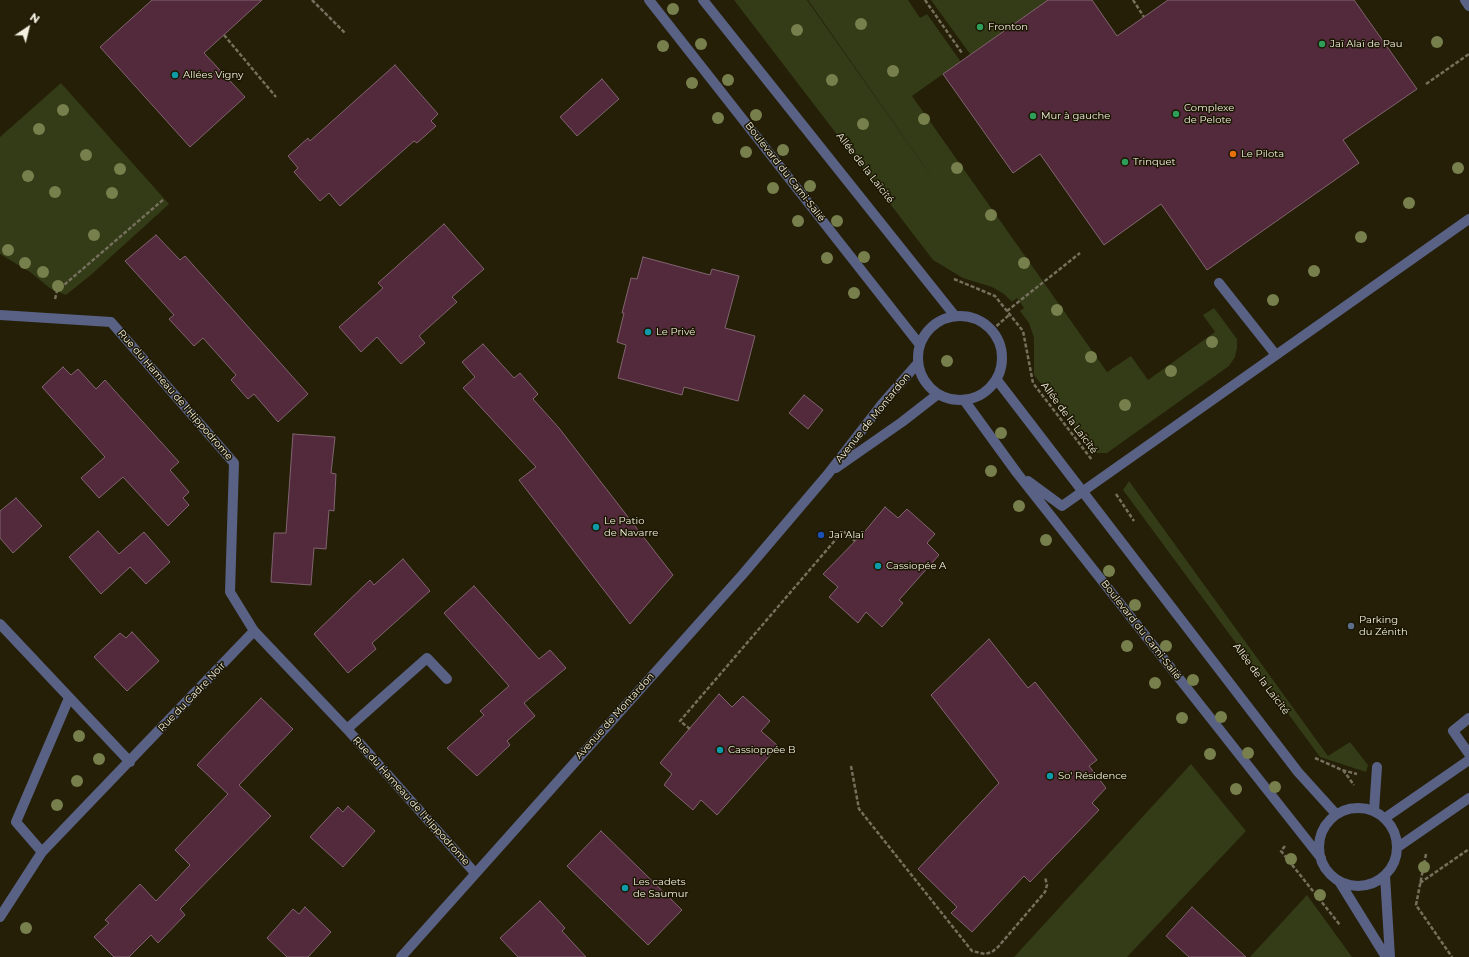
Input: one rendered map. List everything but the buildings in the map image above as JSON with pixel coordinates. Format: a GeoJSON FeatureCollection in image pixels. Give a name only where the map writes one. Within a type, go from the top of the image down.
{"type":"FeatureCollection","features":[{"type":"Feature","properties":{"kind":"street","name":"Boulevard du Cami-Salié"},"geometry":{"type":"LineString","coordinates":[[649,0],[920,345]]}},
{"type":"Feature","properties":{"kind":"street"},"geometry":{"type":"LineString","coordinates":[[703,0],[955,316]]}},
{"type":"Feature","properties":{"kind":"street"},"geometry":{"type":"LineString","coordinates":[[1465,0],[1469,6]]}},
{"type":"Feature","properties":{"kind":"street"},"geometry":{"type":"LineString","coordinates":[[1017,473],[1062,506],[1469,219]]}},
{"type":"Feature","properties":{"kind":"street"},"geometry":{"type":"LineString","coordinates":[[1219,283],[1276,355]]}},
{"type":"Feature","properties":{"kind":"street","name":"Rue du Hameau de l'Hippodrome"},"geometry":{"type":"LineString","coordinates":[[0,315],[111,322],[234,463],[230,592],[254,631],[347,729],[475,872]]}},
{"type":"Feature","properties":{"kind":"street"},"geometry":{"type":"LineString","coordinates":[[955,316],[968,317],[981,321],[992,330],[999,341],[1002,354],[1001,368],[997,380],[988,390],[977,397],[964,400],[950,399],[938,394],[928,386],[921,375],[918,363],[920,345],[925,334],[933,325],[943,319],[955,316]]}},
{"type":"Feature","properties":{"kind":"street","name":"Avenue de Montardon"},"geometry":{"type":"LineString","coordinates":[[401,957],[475,872],[743,574],[828,474],[882,404],[918,363]]}},
{"type":"Feature","properties":{"kind":"street"},"geometry":{"type":"LineString","coordinates":[[997,380],[1298,772],[1336,814]]}},
{"type":"Feature","properties":{"kind":"street","name":"Avenue de Montardon"},"geometry":{"type":"LineString","coordinates":[[828,474],[902,422],[938,394]]}},
{"type":"Feature","properties":{"kind":"street","name":"Boulevard du Cami-Salié"},"geometry":{"type":"LineString","coordinates":[[964,400],[1017,473],[1321,858]]}},
{"type":"Feature","properties":{"kind":"street"},"geometry":{"type":"LineString","coordinates":[[0,624],[130,762]]}},
{"type":"Feature","properties":{"kind":"street","name":"Rue du Cadre Noir"},"geometry":{"type":"LineString","coordinates":[[0,917],[42,852],[130,762],[254,631]]}},
{"type":"Feature","properties":{"kind":"street","name":"Rue du Hameau de l'Hippodrome"},"geometry":{"type":"LineString","coordinates":[[347,729],[427,658],[447,679]]}},
{"type":"Feature","properties":{"kind":"street"},"geometry":{"type":"LineString","coordinates":[[42,852],[16,822],[69,698]]}},
{"type":"Feature","properties":{"kind":"street"},"geometry":{"type":"LineString","coordinates":[[1469,718],[1452,730],[1469,754]]}},
{"type":"Feature","properties":{"kind":"street"},"geometry":{"type":"LineString","coordinates":[[1385,818],[1469,760]]}},
{"type":"Feature","properties":{"kind":"street"},"geometry":{"type":"LineString","coordinates":[[1374,811],[1377,767]]}},
{"type":"Feature","properties":{"kind":"street"},"geometry":{"type":"LineString","coordinates":[[1398,847],[1469,798]]}},
{"type":"Feature","properties":{"kind":"street"},"geometry":{"type":"LineString","coordinates":[[1339,881],[1351,886],[1363,886],[1375,883],[1385,876],[1392,868],[1398,847],[1396,837],[1392,826],[1385,818],[1374,811],[1355,808],[1336,814],[1327,823],[1321,834],[1319,846],[1324,867],[1339,881],[1386,957]]}},
{"type":"Feature","properties":{"kind":"street"},"geometry":{"type":"LineString","coordinates":[[1385,876],[1390,957]]}},
{"type":"Feature","properties":{"kind":"path"},"geometry":{"type":"LineString","coordinates":[[312,0],[345,33]]}},
{"type":"Feature","properties":{"kind":"path"},"geometry":{"type":"LineString","coordinates":[[925,0],[962,52]]}},
{"type":"Feature","properties":{"kind":"path"},"geometry":{"type":"LineString","coordinates":[[1133,0],[1144,17]]}},
{"type":"Feature","properties":{"kind":"path"},"geometry":{"type":"LineString","coordinates":[[224,35],[276,97]]}},
{"type":"Feature","properties":{"kind":"path"},"geometry":{"type":"LineString","coordinates":[[1426,84],[1469,54]]}},
{"type":"Feature","properties":{"kind":"path"},"geometry":{"type":"LineString","coordinates":[[51,318],[57,291],[164,199]]}},
{"type":"Feature","properties":{"kind":"path"},"geometry":{"type":"LineString","coordinates":[[1007,311],[1080,253]]}},
{"type":"Feature","properties":{"kind":"path","name":"Allée de la Laïcité"},"geometry":{"type":"LineString","coordinates":[[948,277],[995,296],[1023,331],[1032,383],[1104,476],[1134,522]]}},
{"type":"Feature","properties":{"kind":"path"},"geometry":{"type":"LineString","coordinates":[[992,330],[1009,315]]}},
{"type":"Feature","properties":{"kind":"path"},"geometry":{"type":"LineString","coordinates":[[690,729],[680,720],[843,531],[855,541]]}},
{"type":"Feature","properties":{"kind":"path"},"geometry":{"type":"LineString","coordinates":[[1314,758],[1342,770],[1377,779]]}},
{"type":"Feature","properties":{"kind":"path"},"geometry":{"type":"LineString","coordinates":[[851,766],[859,808],[972,950],[985,954],[992,952],[998,947],[1045,892],[1047,885],[1045,877]]}},
{"type":"Feature","properties":{"kind":"path"},"geometry":{"type":"LineString","coordinates":[[1432,823],[1416,905],[1452,957]]}},
{"type":"Feature","properties":{"kind":"path"},"geometry":{"type":"LineString","coordinates":[[1297,829],[1281,851],[1341,926]]}},
{"type":"Feature","properties":{"kind":"path"},"geometry":{"type":"LineString","coordinates":[[1420,883],[1469,849]]}},
{"type":"Feature","properties":{"kind":"green space"},"geometry":{"type":"Polygon","coordinates":[[[734,0],[807,0],[943,193],[808,0],[908,0],[920,18],[927,14],[961,62],[970,54],[931,0],[1092,0],[1211,169],[1104,245],[1040,154],[1013,173],[943,74],[912,96],[1107,372],[1131,356],[1148,380],[1215,332],[1203,315],[1214,308],[1237,339],[1235,357],[1229,366],[1107,453],[1096,453],[1034,375],[1034,338],[1029,323],[1020,311],[1024,308],[1017,298],[1012,302],[1004,294],[992,287],[963,278],[933,260],[734,0]]]}},
{"type":"Feature","properties":{"kind":"green space"},"geometry":{"type":"Polygon","coordinates":[[[61,83],[169,204],[92,274],[66,295],[51,289],[30,272],[0,254],[0,137],[61,83]]]}},
{"type":"Feature","properties":{"kind":"green space"},"geometry":{"type":"Polygon","coordinates":[[[1129,481],[1328,756],[1350,742],[1368,765],[1366,772],[1320,757],[1123,490],[1129,481]]]}},
{"type":"Feature","properties":{"kind":"green space"},"geometry":{"type":"Polygon","coordinates":[[[1191,764],[1246,831],[1127,957],[1014,957],[1191,764]]]}},
{"type":"Feature","properties":{"kind":"green space"},"geometry":{"type":"Polygon","coordinates":[[[1307,895],[1352,957],[1250,957],[1307,895]]]}},
{"type":"Feature","properties":{"kind":"place","name":"Fronton"},"geometry":{"type":"Point","coordinates":[980,27]}},
{"type":"Feature","properties":{"kind":"place","name":"Jaï Alaï de Pau"},"geometry":{"type":"Point","coordinates":[1322,44]}},
{"type":"Feature","properties":{"kind":"place","name":"Allées Vigny"},"geometry":{"type":"Point","coordinates":[175,75]}},
{"type":"Feature","properties":{"kind":"place","name":"Complexe de Pelote"},"geometry":{"type":"Point","coordinates":[1176,114]}},
{"type":"Feature","properties":{"kind":"place","name":"Mur à gauche"},"geometry":{"type":"Point","coordinates":[1033,116]}},
{"type":"Feature","properties":{"kind":"place","name":"Le Pilota"},"geometry":{"type":"Point","coordinates":[1233,154]}},
{"type":"Feature","properties":{"kind":"place","name":"Trinquet"},"geometry":{"type":"Point","coordinates":[1125,162]}},
{"type":"Feature","properties":{"kind":"place","name":"Le Privé"},"geometry":{"type":"Point","coordinates":[648,332]}},
{"type":"Feature","properties":{"kind":"place","name":"Le Patio de Navarre"},"geometry":{"type":"Point","coordinates":[596,527]}},
{"type":"Feature","properties":{"kind":"place","name":"Jaï Alaï"},"geometry":{"type":"Point","coordinates":[821,535]}},
{"type":"Feature","properties":{"kind":"place","name":"Cassiopée A"},"geometry":{"type":"Point","coordinates":[878,566]}},
{"type":"Feature","properties":{"kind":"place","name":"Parking du Zénith"},"geometry":{"type":"Point","coordinates":[1351,626]}},
{"type":"Feature","properties":{"kind":"place","name":"Cassioppée B"},"geometry":{"type":"Point","coordinates":[720,750]}},
{"type":"Feature","properties":{"kind":"place","name":"So' Résidence"},"geometry":{"type":"Point","coordinates":[1050,776]}},
{"type":"Feature","properties":{"kind":"place","name":"Les cadets de Saumur"},"geometry":{"type":"Point","coordinates":[625,888]}}]}
